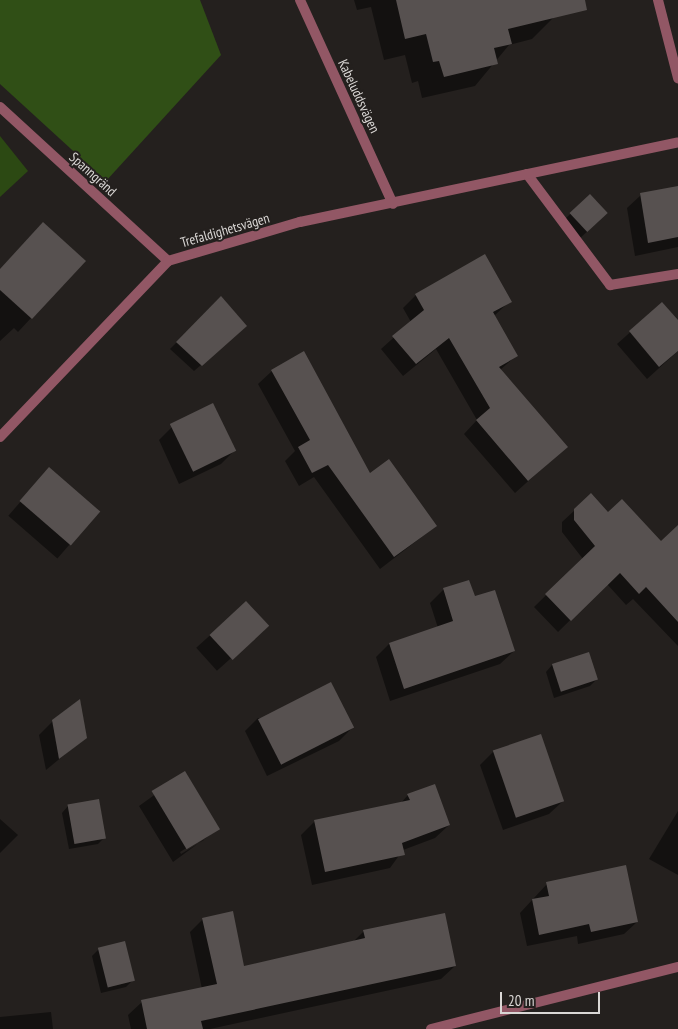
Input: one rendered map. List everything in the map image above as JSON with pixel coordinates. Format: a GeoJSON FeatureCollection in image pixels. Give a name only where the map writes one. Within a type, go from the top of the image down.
{"type":"FeatureCollection","features":[{"type":"Feature","properties":{"kind":"street","name":"Kabeluddsvägen"},"geometry":{"type":"LineString","coordinates":[[300,0],[393,204]]}},
{"type":"Feature","properties":{"kind":"street"},"geometry":{"type":"LineString","coordinates":[[658,0],[678,78]]}},
{"type":"Feature","properties":{"kind":"street","name":"Spanngränd"},"geometry":{"type":"LineString","coordinates":[[0,107],[168,261]]}},
{"type":"Feature","properties":{"kind":"street","name":"Trefaldighetsvägen"},"geometry":{"type":"LineString","coordinates":[[0,437],[168,261],[300,222],[393,204],[678,142]]}},
{"type":"Feature","properties":{"kind":"street"},"geometry":{"type":"LineString","coordinates":[[527,174],[610,284],[678,274]]}},
{"type":"Feature","properties":{"kind":"street"},"geometry":{"type":"LineString","coordinates":[[430,1029],[678,967]]}},
{"type":"Feature","properties":{"kind":"green space"},"geometry":{"type":"Polygon","coordinates":[[[0,0],[200,0],[221,55],[106,181],[0,84],[0,0]]]}},
{"type":"Feature","properties":{"kind":"green space"},"geometry":{"type":"Polygon","coordinates":[[[0,136],[28,171],[0,197],[0,136]]]}},
{"type":"Feature","properties":{"kind":"building"},"geometry":{"type":"Polygon","coordinates":[[[396,0],[585,0],[587,10],[508,29],[512,44],[494,48],[498,64],[444,77],[439,61],[433,62],[426,34],[405,39],[396,0]]]}},
{"type":"Feature","properties":{"kind":"building"},"geometry":{"type":"Polygon","coordinates":[[[678,186],[678,237],[648,243],[640,193],[678,186]]]}},
{"type":"Feature","properties":{"kind":"building"},"geometry":{"type":"Polygon","coordinates":[[[590,194],[608,213],[587,232],[570,213],[590,194]]]}},
{"type":"Feature","properties":{"kind":"building"},"geometry":{"type":"Polygon","coordinates":[[[43,222],[86,261],[32,319],[0,290],[0,269],[43,222]]]}},
{"type":"Feature","properties":{"kind":"building"},"geometry":{"type":"Polygon","coordinates":[[[485,254],[512,302],[493,312],[518,356],[499,367],[568,447],[528,481],[476,420],[490,408],[449,338],[416,364],[392,336],[424,310],[415,294],[485,254]]]}},
{"type":"Feature","properties":{"kind":"building"},"geometry":{"type":"Polygon","coordinates":[[[221,296],[247,326],[202,366],[176,342],[221,296]]]}},
{"type":"Feature","properties":{"kind":"building"},"geometry":{"type":"Polygon","coordinates":[[[662,302],[678,320],[678,351],[659,367],[629,331],[662,302]]]}},
{"type":"Feature","properties":{"kind":"building"},"geometry":{"type":"Polygon","coordinates":[[[304,351],[370,473],[389,459],[437,526],[394,557],[328,465],[312,473],[298,447],[310,440],[271,370],[304,351]]]}},
{"type":"Feature","properties":{"kind":"building"},"geometry":{"type":"Polygon","coordinates":[[[213,403],[236,451],[193,472],[170,424],[213,403]]]}},
{"type":"Feature","properties":{"kind":"building"},"geometry":{"type":"Polygon","coordinates":[[[49,467],[100,512],[71,546],[19,501],[49,467]]]}},
{"type":"Feature","properties":{"kind":"building"},"geometry":{"type":"Polygon","coordinates":[[[591,493],[608,512],[622,499],[661,541],[678,525],[678,622],[646,587],[639,594],[620,573],[571,621],[545,594],[595,546],[574,520],[574,509],[591,493]]]}},
{"type":"Feature","properties":{"kind":"building"},"geometry":{"type":"Polygon","coordinates":[[[469,580],[475,596],[495,590],[515,651],[404,689],[389,643],[453,621],[443,588],[469,580]]]}},
{"type":"Feature","properties":{"kind":"building"},"geometry":{"type":"Polygon","coordinates":[[[246,601],[269,626],[233,660],[209,635],[246,601]]]}},
{"type":"Feature","properties":{"kind":"building"},"geometry":{"type":"Polygon","coordinates":[[[589,652],[598,680],[561,692],[552,664],[589,652]]]}},
{"type":"Feature","properties":{"kind":"building"},"geometry":{"type":"Polygon","coordinates":[[[331,682],[354,727],[281,765],[258,719],[331,682]]]}},
{"type":"Feature","properties":{"kind":"building"},"geometry":{"type":"Polygon","coordinates":[[[80,699],[87,738],[59,759],[52,720],[80,699]]]}},
{"type":"Feature","properties":{"kind":"building"},"geometry":{"type":"Polygon","coordinates":[[[541,734],[564,801],[516,818],[493,751],[541,734]]]}},
{"type":"Feature","properties":{"kind":"building"},"geometry":{"type":"Polygon","coordinates":[[[185,771],[220,829],[187,849],[152,791],[185,771]]]}},
{"type":"Feature","properties":{"kind":"building"},"geometry":{"type":"Polygon","coordinates":[[[435,784],[450,825],[402,843],[405,855],[325,872],[314,820],[410,800],[407,794],[435,784]]]}},
{"type":"Feature","properties":{"kind":"building"},"geometry":{"type":"Polygon","coordinates":[[[99,799],[106,838],[74,844],[67,805],[99,799]]]}},
{"type":"Feature","properties":{"kind":"building"},"geometry":{"type":"Polygon","coordinates":[[[626,865],[638,922],[591,932],[589,924],[539,935],[532,899],[549,896],[546,882],[626,865]]]}},
{"type":"Feature","properties":{"kind":"building"},"geometry":{"type":"Polygon","coordinates":[[[233,911],[244,966],[365,938],[363,930],[445,913],[456,966],[201,1021],[203,1029],[147,1029],[141,1000],[217,984],[202,918],[233,911]]]}},
{"type":"Feature","properties":{"kind":"building"},"geometry":{"type":"Polygon","coordinates":[[[125,941],[135,981],[108,988],[98,948],[125,941]]]}}]}
